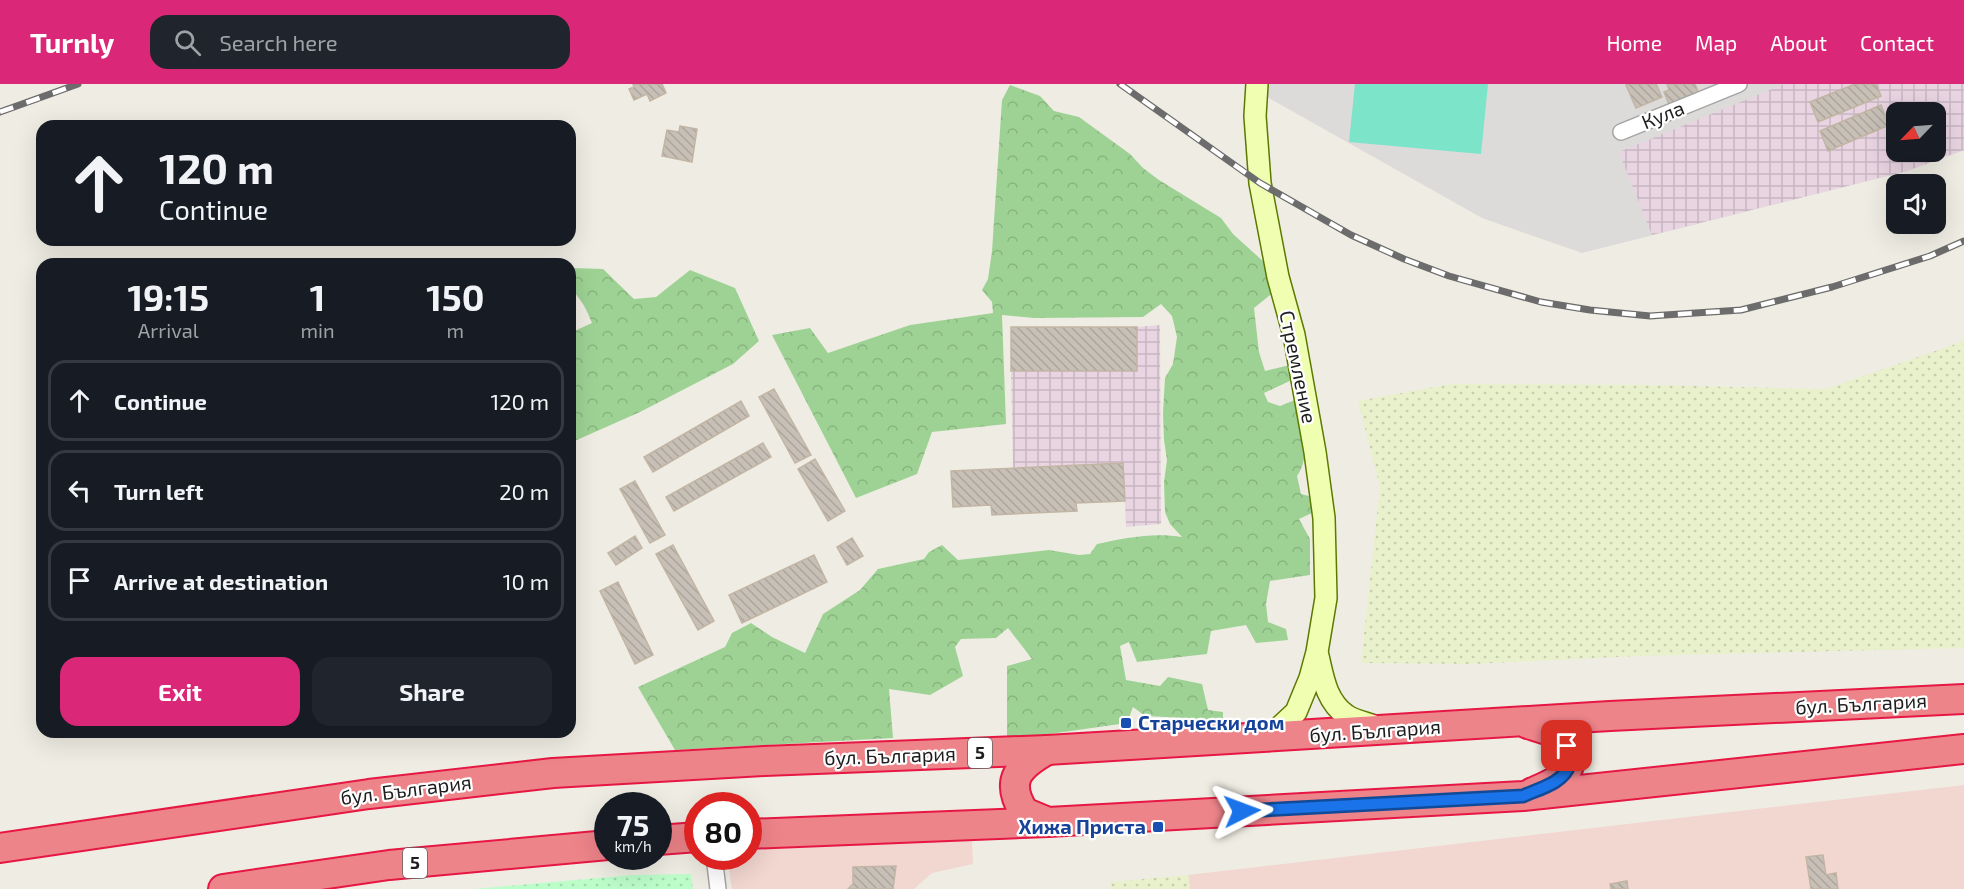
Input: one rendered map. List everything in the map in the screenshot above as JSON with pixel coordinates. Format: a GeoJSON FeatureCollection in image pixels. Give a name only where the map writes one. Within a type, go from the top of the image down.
{"type":"FeatureCollection","features":[{"type":"Feature","properties":{"kind":"highway","name":"бул. България"},"geometry":{"type":"LineString","coordinates":[[0,848],[369,794],[554,773],[764,761],[1047,750],[1520,721],[1964,699]]}},
{"type":"Feature","properties":{"kind":"highway"},"geometry":{"type":"LineString","coordinates":[[1520,721],[1557,734],[1567,746],[1570,763],[1564,775],[1551,784],[1523,796]]}},
{"type":"Feature","properties":{"kind":"highway"},"geometry":{"type":"LineString","coordinates":[[762,833],[1048,822],[1523,796],[1964,749]]}},
{"type":"Feature","properties":{"kind":"highway"},"geometry":{"type":"LineString","coordinates":[[1047,750],[1026,762],[1016,780],[1015,792],[1024,812],[1048,822]]}},
{"type":"Feature","properties":{"kind":"highway","name":"5"},"geometry":{"type":"LineString","coordinates":[[223,889],[389,865],[594,846]]}},
{"type":"Feature","properties":{"kind":"street","name":"Стремление"},"geometry":{"type":"LineString","coordinates":[[1257,84],[1255,116],[1260,183],[1278,277],[1294,335],[1315,452],[1324,518],[1326,598],[1317,652],[1310,678],[1296,712],[1268,738]]}},
{"type":"Feature","properties":{"kind":"street","name":"Кула"},"geometry":{"type":"LineString","coordinates":[[1621,132],[1739,84]]}},
{"type":"Feature","properties":{"kind":"street"},"geometry":{"type":"LineString","coordinates":[[1317,652],[1325,689],[1335,704],[1346,716],[1386,730]]}},
{"type":"Feature","properties":{"kind":"street"},"geometry":{"type":"LineString","coordinates":[[716,870],[718,889]]}},
{"type":"Feature","properties":{"kind":"shaded area"},"geometry":{"type":"Polygon","coordinates":[[[1244,84],[1964,84],[1964,150],[1946,157],[1946,102],[1886,102],[1886,162],[1931,162],[1907,171],[1886,174],[1886,176],[1582,253],[1482,218],[1244,84]]]}},
{"type":"Feature","properties":{"kind":"shaded area"},"geometry":{"type":"Polygon","coordinates":[[[1784,84],[1964,84],[1964,150],[1946,157],[1946,102],[1886,102],[1886,162],[1931,162],[1907,171],[1886,174],[1886,176],[1652,235],[1619,152],[1784,84]]]}},
{"type":"Feature","properties":{"kind":"shaded area"},"geometry":{"type":"Polygon","coordinates":[[[1160,325],[1161,524],[1126,527],[1123,463],[1013,468],[1011,371],[1136,371],[1137,327],[1160,325]]]}},
{"type":"Feature","properties":{"kind":"shaded area"},"geometry":{"type":"Polygon","coordinates":[[[1964,785],[1964,889],[1190,889],[1188,875],[1964,785]]]}},
{"type":"Feature","properties":{"kind":"shaded area"},"geometry":{"type":"Polygon","coordinates":[[[972,840],[973,864],[932,873],[914,889],[732,889],[729,870],[762,870],[762,848],[972,840]]]}},
{"type":"Feature","properties":{"kind":"green space"},"geometry":{"type":"Polygon","coordinates":[[[1355,84],[1488,84],[1481,154],[1349,142],[1355,84]]]}},
{"type":"Feature","properties":{"kind":"green space"},"geometry":{"type":"Polygon","coordinates":[[[1010,85],[1040,96],[1054,111],[1079,117],[1130,154],[1159,180],[1221,218],[1233,234],[1265,263],[1279,288],[1254,308],[1259,352],[1265,371],[1290,365],[1294,379],[1264,393],[1268,402],[1280,406],[1300,398],[1310,447],[1297,476],[1301,494],[1313,497],[1314,512],[1299,519],[1310,539],[1310,575],[1270,581],[1266,604],[1268,622],[1286,629],[1288,640],[1256,643],[1246,625],[1211,631],[1207,654],[1137,662],[1129,642],[1120,646],[1126,680],[1160,686],[1168,677],[1202,684],[1208,710],[1223,712],[1223,728],[1187,718],[1145,716],[1133,707],[1127,723],[1007,740],[1007,666],[1032,659],[1008,628],[996,638],[961,639],[955,647],[963,676],[930,695],[889,689],[893,738],[675,750],[638,687],[725,647],[732,633],[751,623],[772,637],[805,653],[823,614],[860,590],[878,569],[924,559],[929,552],[942,545],[958,560],[1049,550],[1079,555],[1090,554],[1097,544],[1139,536],[1182,537],[1170,524],[1165,512],[1164,482],[1167,460],[1163,413],[1165,378],[1173,364],[1177,337],[1172,316],[1161,304],[1143,317],[1034,318],[1002,315],[1006,424],[932,432],[917,474],[856,498],[772,335],[810,328],[828,353],[910,325],[993,313],[992,302],[982,290],[988,279],[992,251],[1002,100],[1010,85]]]}},
{"type":"Feature","properties":{"kind":"green space"},"geometry":{"type":"Polygon","coordinates":[[[576,268],[603,269],[634,299],[656,297],[690,270],[735,288],[759,341],[733,364],[640,412],[576,440],[576,330],[592,323],[576,295],[576,268]]]}},
{"type":"Feature","properties":{"kind":"green space"},"geometry":{"type":"Polygon","coordinates":[[[1964,341],[1964,648],[1638,656],[1472,664],[1361,663],[1380,487],[1358,401],[1451,384],[1826,389],[1964,341]]]}},
{"type":"Feature","properties":{"kind":"green space"},"geometry":{"type":"Polygon","coordinates":[[[691,874],[693,889],[474,889],[632,875],[691,874]]]}},
{"type":"Feature","properties":{"kind":"green space"},"geometry":{"type":"Polygon","coordinates":[[[1188,875],[1190,889],[1111,889],[1110,882],[1188,875]]]}},
{"type":"Feature","properties":{"kind":"building"},"geometry":{"type":"Polygon","coordinates":[[[633,84],[662,84],[666,93],[650,101],[647,94],[634,100],[629,89],[634,87],[633,84]]]}},
{"type":"Feature","properties":{"kind":"building"},"geometry":{"type":"Polygon","coordinates":[[[1656,84],[1662,97],[1636,108],[1626,85],[1656,84]]]}},
{"type":"Feature","properties":{"kind":"building"},"geometry":{"type":"Polygon","coordinates":[[[1667,84],[1695,84],[1699,94],[1670,107],[1664,92],[1669,90],[1667,84]]]}},
{"type":"Feature","properties":{"kind":"building"},"geometry":{"type":"Polygon","coordinates":[[[1855,84],[1876,84],[1881,96],[1818,122],[1810,102],[1855,84]]]}},
{"type":"Feature","properties":{"kind":"building"},"geometry":{"type":"Polygon","coordinates":[[[1881,105],[1886,118],[1886,126],[1828,151],[1820,131],[1881,105]]]}},
{"type":"Feature","properties":{"kind":"building"},"geometry":{"type":"Polygon","coordinates":[[[680,126],[697,129],[692,162],[662,156],[667,130],[679,132],[680,126]]]}},
{"type":"Feature","properties":{"kind":"building"},"geometry":{"type":"Polygon","coordinates":[[[1011,327],[1137,327],[1137,371],[1011,371],[1011,327]]]}},
{"type":"Feature","properties":{"kind":"building"},"geometry":{"type":"Polygon","coordinates":[[[774,389],[811,455],[795,463],[759,397],[774,389]]]}},
{"type":"Feature","properties":{"kind":"building"},"geometry":{"type":"Polygon","coordinates":[[[741,401],[749,416],[653,472],[644,457],[741,401]]]}},
{"type":"Feature","properties":{"kind":"building"},"geometry":{"type":"Polygon","coordinates":[[[763,443],[771,457],[674,511],[666,497],[763,443]]]}},
{"type":"Feature","properties":{"kind":"building"},"geometry":{"type":"Polygon","coordinates":[[[815,459],[845,511],[828,521],[798,469],[815,459]]]}},
{"type":"Feature","properties":{"kind":"building"},"geometry":{"type":"Polygon","coordinates":[[[1123,463],[1125,501],[1076,503],[1077,511],[992,515],[991,505],[953,507],[951,471],[1123,463]]]}},
{"type":"Feature","properties":{"kind":"building"},"geometry":{"type":"Polygon","coordinates":[[[635,481],[665,535],[650,543],[620,489],[635,481]]]}},
{"type":"Feature","properties":{"kind":"building"},"geometry":{"type":"Polygon","coordinates":[[[635,536],[642,548],[616,565],[608,553],[635,536]]]}},
{"type":"Feature","properties":{"kind":"building"},"geometry":{"type":"Polygon","coordinates":[[[852,538],[863,556],[847,565],[837,547],[852,538]]]}},
{"type":"Feature","properties":{"kind":"building"},"geometry":{"type":"Polygon","coordinates":[[[673,545],[714,621],[698,630],[656,554],[673,545]]]}},
{"type":"Feature","properties":{"kind":"building"},"geometry":{"type":"Polygon","coordinates":[[[814,555],[827,582],[742,623],[729,595],[814,555]]]}},
{"type":"Feature","properties":{"kind":"building"},"geometry":{"type":"Polygon","coordinates":[[[618,582],[653,655],[635,664],[600,591],[618,582]]]}},
{"type":"Feature","properties":{"kind":"building"},"geometry":{"type":"Polygon","coordinates":[[[1823,855],[1826,875],[1836,873],[1838,889],[1811,889],[1806,857],[1823,855]]]}},
{"type":"Feature","properties":{"kind":"building"},"geometry":{"type":"Polygon","coordinates":[[[896,866],[893,889],[848,889],[853,884],[853,867],[896,866]]]}},
{"type":"Feature","properties":{"kind":"building"},"geometry":{"type":"Polygon","coordinates":[[[1627,881],[1628,889],[1611,889],[1610,884],[1627,881]]]}},
{"type":"Feature","properties":{"kind":"railway"},"geometry":{"type":"LineString","coordinates":[[0,112],[78,84]]}},
{"type":"Feature","properties":{"kind":"railway"},"geometry":{"type":"LineString","coordinates":[[1120,84],[1260,183],[1351,235],[1449,276],[1541,302],[1650,316],[1741,310],[1832,287],[1930,256],[1964,241]]}},
{"type":"Feature","properties":{"kind":"place","name":"Старчески дом"},"geometry":{"type":"Point","coordinates":[1126,723]}},
{"type":"Feature","properties":{"kind":"place","name":"Хижа Приста"},"geometry":{"type":"Point","coordinates":[1158,827]}},
{"type":"Feature","properties":{"kind":"route"},"geometry":{"type":"LineString","coordinates":[[1242,811],[1523,796],[1551,784],[1564,775],[1570,763],[1567,746]]}}]}
